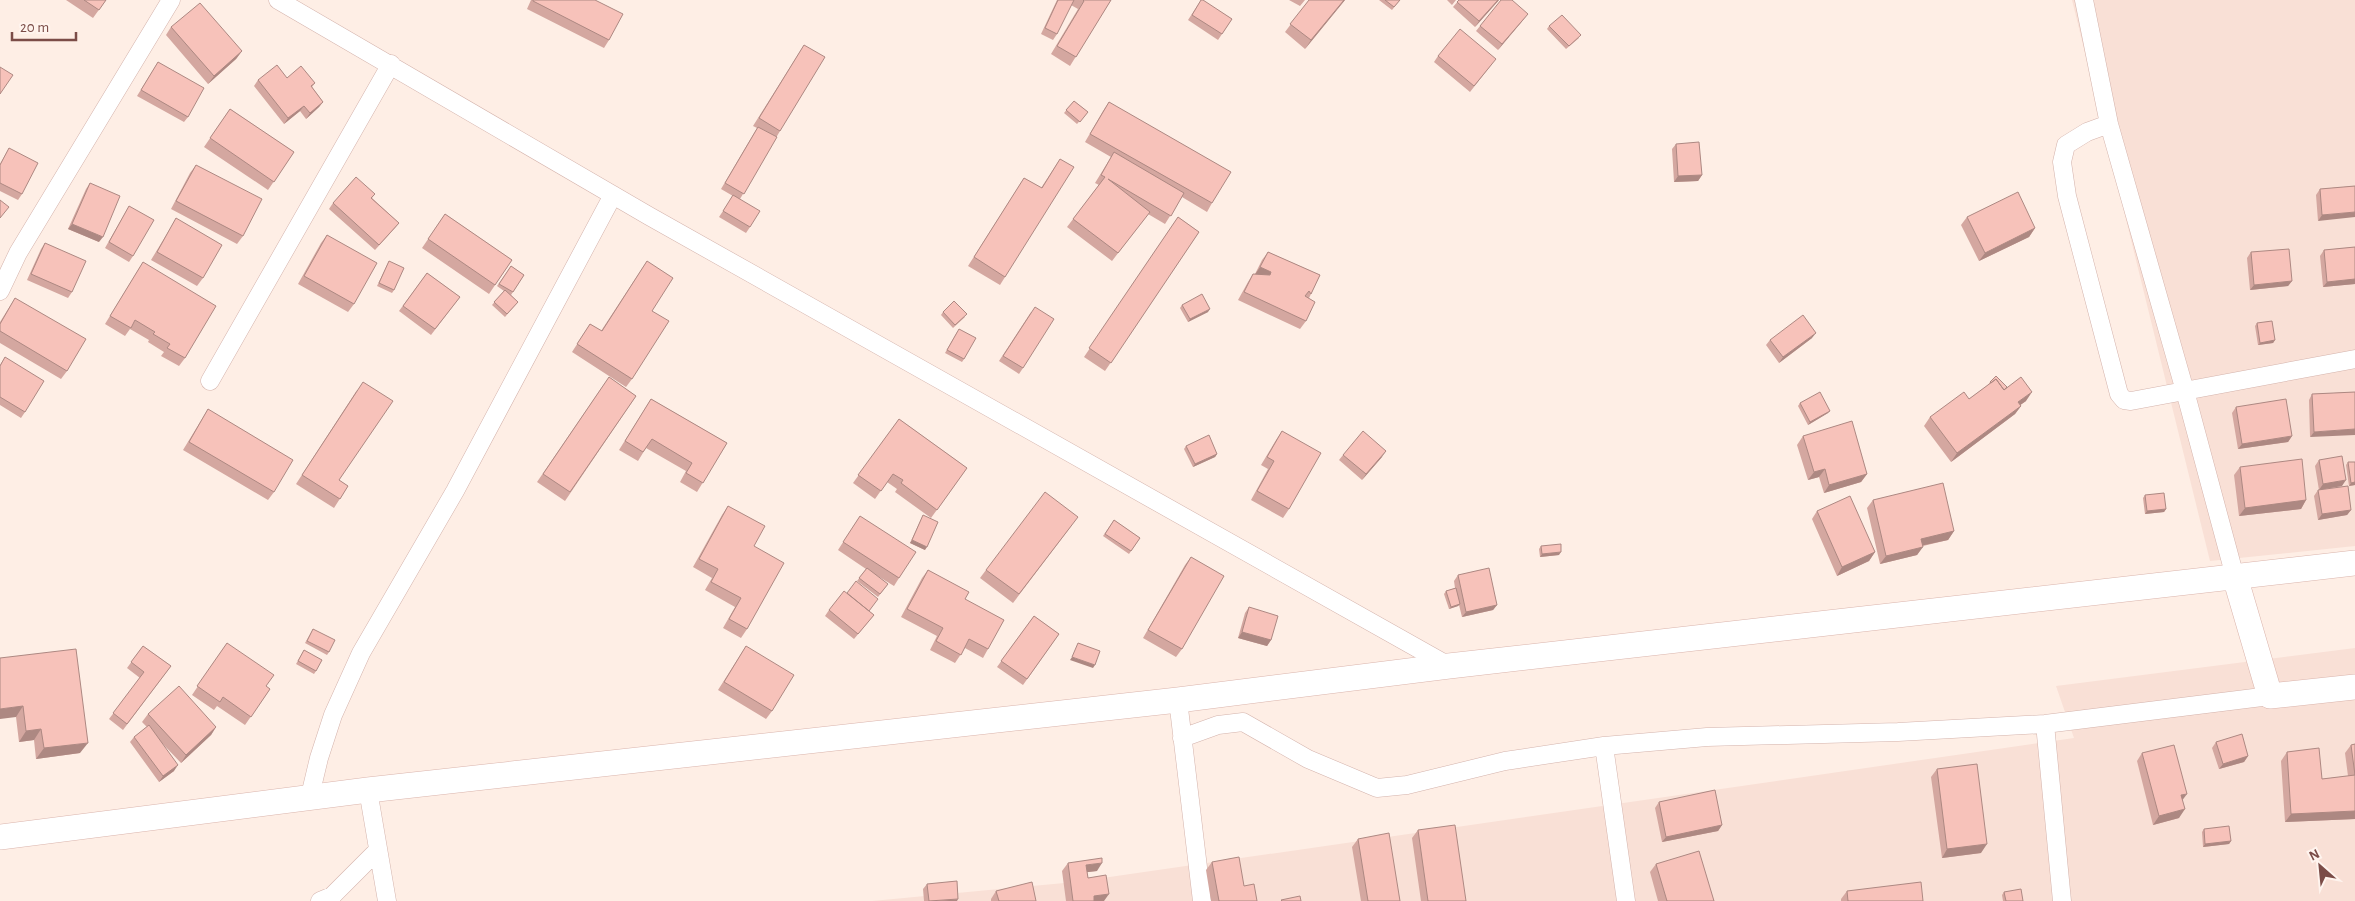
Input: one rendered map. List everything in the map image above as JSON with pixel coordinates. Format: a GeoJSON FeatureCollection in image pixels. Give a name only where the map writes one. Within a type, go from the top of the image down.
{"type":"FeatureCollection","features":[{"type":"Feature","properties":{"kind":"main road"},"geometry":{"type":"LineString","coordinates":[[0,837],[309,800],[368,790],[1178,700],[1449,666],[2355,563]]}},
{"type":"Feature","properties":{"kind":"main road"},"geometry":{"type":"LineString","coordinates":[[2235,577],[2270,696],[2355,687]]}},
{"type":"Feature","properties":{"kind":"street"},"geometry":{"type":"LineString","coordinates":[[0,291],[18,253],[171,0]]}},
{"type":"Feature","properties":{"kind":"street"},"geometry":{"type":"LineString","coordinates":[[278,0],[391,64],[613,195],[1449,666]]}},
{"type":"Feature","properties":{"kind":"street"},"geometry":{"type":"LineString","coordinates":[[2084,0],[2109,124],[2185,391],[2235,577]]}},
{"type":"Feature","properties":{"kind":"street"},"geometry":{"type":"LineString","coordinates":[[210,381],[391,64]]}},
{"type":"Feature","properties":{"kind":"street"},"geometry":{"type":"LineString","coordinates":[[2109,124],[2087,132],[2066,145],[2062,162],[2067,196],[2119,394],[2124,400],[2131,401],[2355,359]]}},
{"type":"Feature","properties":{"kind":"street"},"geometry":{"type":"LineString","coordinates":[[309,800],[319,758],[333,715],[361,653],[455,491],[613,195]]}},
{"type":"Feature","properties":{"kind":"street"},"geometry":{"type":"LineString","coordinates":[[1182,738],[1218,725],[1244,722],[1308,759],[1377,788],[1407,785],[1505,761],[1604,746],[1707,737],[1898,732],[2046,724],[2270,696]]}},
{"type":"Feature","properties":{"kind":"street"},"geometry":{"type":"LineString","coordinates":[[1178,700],[1202,901]]}},
{"type":"Feature","properties":{"kind":"street"},"geometry":{"type":"LineString","coordinates":[[2046,724],[2062,901]]}},
{"type":"Feature","properties":{"kind":"street"},"geometry":{"type":"LineString","coordinates":[[1604,746],[1626,901]]}},
{"type":"Feature","properties":{"kind":"street"},"geometry":{"type":"LineString","coordinates":[[368,790],[388,901]]}},
{"type":"Feature","properties":{"kind":"street"},"geometry":{"type":"LineString","coordinates":[[320,901],[332,896],[378,850]]}},
{"type":"Feature","properties":{"kind":"shaded area"},"geometry":{"type":"Polygon","coordinates":[[[2072,0],[2355,0],[2355,546],[2210,561],[2072,0]]]}},
{"type":"Feature","properties":{"kind":"shaded area"},"geometry":{"type":"Polygon","coordinates":[[[2355,648],[2355,901],[872,901],[1075,882],[2074,738],[2056,686],[2355,648]]]}},
{"type":"Feature","properties":{"kind":"building"},"geometry":{"type":"Polygon","coordinates":[[[84,0],[106,0],[99,10],[84,0]]]}},
{"type":"Feature","properties":{"kind":"building"},"geometry":{"type":"Polygon","coordinates":[[[533,0],[595,0],[623,14],[609,40],[533,0]]]}},
{"type":"Feature","properties":{"kind":"building"},"geometry":{"type":"Polygon","coordinates":[[[1058,0],[1074,0],[1057,34],[1045,28],[1058,0]]]}},
{"type":"Feature","properties":{"kind":"building"},"geometry":{"type":"Polygon","coordinates":[[[1083,0],[1111,0],[1076,57],[1057,46],[1083,0]]]}},
{"type":"Feature","properties":{"kind":"building"},"geometry":{"type":"Polygon","coordinates":[[[1201,0],[1232,19],[1222,34],[1192,15],[1201,0]]]}},
{"type":"Feature","properties":{"kind":"building"},"geometry":{"type":"Polygon","coordinates":[[[1309,0],[1344,0],[1311,40],[1290,24],[1309,0]]]}},
{"type":"Feature","properties":{"kind":"building"},"geometry":{"type":"Polygon","coordinates":[[[1385,0],[1400,0],[1394,7],[1385,0]]]}},
{"type":"Feature","properties":{"kind":"building"},"geometry":{"type":"Polygon","coordinates":[[[1459,0],[1498,0],[1479,21],[1457,2],[1459,0]]]}},
{"type":"Feature","properties":{"kind":"building"},"geometry":{"type":"Polygon","coordinates":[[[1501,0],[1512,0],[1528,14],[1502,44],[1480,26],[1501,0]]]}},
{"type":"Feature","properties":{"kind":"building"},"geometry":{"type":"Polygon","coordinates":[[[200,3],[242,51],[214,76],[171,27],[200,3]]]}},
{"type":"Feature","properties":{"kind":"building"},"geometry":{"type":"Polygon","coordinates":[[[1562,15],[1581,35],[1569,46],[1549,26],[1562,15]]]}},
{"type":"Feature","properties":{"kind":"building"},"geometry":{"type":"Polygon","coordinates":[[[1460,29],[1496,59],[1474,86],[1438,56],[1460,29]]]}},
{"type":"Feature","properties":{"kind":"building"},"geometry":{"type":"Polygon","coordinates":[[[804,45],[825,57],[780,131],[759,118],[804,45]]]}},
{"type":"Feature","properties":{"kind":"building"},"geometry":{"type":"Polygon","coordinates":[[[158,62],[204,88],[188,117],[141,90],[158,62]]]}},
{"type":"Feature","properties":{"kind":"building"},"geometry":{"type":"Polygon","coordinates":[[[277,65],[287,78],[301,66],[315,83],[311,86],[323,102],[310,113],[304,106],[288,118],[258,80],[277,65]]]}},
{"type":"Feature","properties":{"kind":"building"},"geometry":{"type":"Polygon","coordinates":[[[0,67],[13,75],[0,94],[0,67]]]}},
{"type":"Feature","properties":{"kind":"building"},"geometry":{"type":"Polygon","coordinates":[[[1074,101],[1088,112],[1080,122],[1066,110],[1074,101]]]}},
{"type":"Feature","properties":{"kind":"building"},"geometry":{"type":"Polygon","coordinates":[[[1109,102],[1231,172],[1212,203],[1090,134],[1109,102]]]}},
{"type":"Feature","properties":{"kind":"building"},"geometry":{"type":"Polygon","coordinates":[[[230,109],[294,152],[274,182],[210,138],[230,109]]]}},
{"type":"Feature","properties":{"kind":"building"},"geometry":{"type":"Polygon","coordinates":[[[758,127],[777,137],[744,194],[725,183],[758,127]]]}},
{"type":"Feature","properties":{"kind":"building"},"geometry":{"type":"Polygon","coordinates":[[[1699,142],[1702,175],[1678,176],[1676,144],[1699,142]]]}},
{"type":"Feature","properties":{"kind":"building"},"geometry":{"type":"Polygon","coordinates":[[[9,148],[38,163],[22,194],[0,183],[0,165],[9,148]]]}},
{"type":"Feature","properties":{"kind":"building"},"geometry":{"type":"Polygon","coordinates":[[[1114,152],[1184,193],[1171,216],[1108,179],[1150,212],[1118,253],[1073,219],[1105,177],[1101,175],[1114,152]]]}},
{"type":"Feature","properties":{"kind":"building"},"geometry":{"type":"Polygon","coordinates":[[[1060,159],[1074,167],[1005,277],[974,257],[1024,178],[1042,188],[1060,159]]]}},
{"type":"Feature","properties":{"kind":"building"},"geometry":{"type":"Polygon","coordinates":[[[196,165],[262,199],[243,236],[176,201],[196,165]]]}},
{"type":"Feature","properties":{"kind":"building"},"geometry":{"type":"Polygon","coordinates":[[[356,177],[375,194],[371,198],[399,223],[379,245],[333,203],[356,177]]]}},
{"type":"Feature","properties":{"kind":"building"},"geometry":{"type":"Polygon","coordinates":[[[90,183],[120,196],[103,237],[72,224],[90,183]]]}},
{"type":"Feature","properties":{"kind":"building"},"geometry":{"type":"Polygon","coordinates":[[[2355,186],[2355,212],[2322,215],[2320,189],[2355,186]]]}},
{"type":"Feature","properties":{"kind":"building"},"geometry":{"type":"Polygon","coordinates":[[[2018,192],[2035,228],[1985,253],[1967,217],[2018,192]]]}},
{"type":"Feature","properties":{"kind":"building"},"geometry":{"type":"Polygon","coordinates":[[[733,195],[760,211],[750,227],[723,211],[733,195]]]}},
{"type":"Feature","properties":{"kind":"building"},"geometry":{"type":"Polygon","coordinates":[[[0,200],[9,207],[0,218],[0,200]]]}},
{"type":"Feature","properties":{"kind":"building"},"geometry":{"type":"Polygon","coordinates":[[[129,206],[154,220],[133,256],[109,242],[129,206]]]}},
{"type":"Feature","properties":{"kind":"building"},"geometry":{"type":"Polygon","coordinates":[[[445,214],[512,260],[495,285],[428,239],[445,214]]]}},
{"type":"Feature","properties":{"kind":"building"},"geometry":{"type":"Polygon","coordinates":[[[1178,217],[1199,232],[1111,363],[1089,348],[1178,217]]]}},
{"type":"Feature","properties":{"kind":"building"},"geometry":{"type":"Polygon","coordinates":[[[176,218],[222,245],[203,278],[157,252],[176,218]]]}},
{"type":"Feature","properties":{"kind":"building"},"geometry":{"type":"Polygon","coordinates":[[[327,235],[377,263],[354,304],[304,276],[327,235]]]}},
{"type":"Feature","properties":{"kind":"building"},"geometry":{"type":"Polygon","coordinates":[[[45,243],[86,261],[72,292],[31,274],[45,243]]]}},
{"type":"Feature","properties":{"kind":"building"},"geometry":{"type":"Polygon","coordinates":[[[2355,247],[2355,279],[2327,282],[2324,250],[2355,247]]]}},
{"type":"Feature","properties":{"kind":"building"},"geometry":{"type":"Polygon","coordinates":[[[2289,249],[2292,281],[2254,285],[2251,252],[2289,249]]]}},
{"type":"Feature","properties":{"kind":"building"},"geometry":{"type":"Polygon","coordinates":[[[1268,252],[1320,275],[1311,294],[1309,291],[1305,296],[1315,302],[1306,321],[1244,292],[1253,274],[1270,275],[1271,272],[1260,267],[1268,252]]]}},
{"type":"Feature","properties":{"kind":"building"},"geometry":{"type":"Polygon","coordinates":[[[389,261],[404,268],[394,290],[379,283],[389,261]]]}},
{"type":"Feature","properties":{"kind":"building"},"geometry":{"type":"Polygon","coordinates":[[[647,261],[673,278],[652,311],[669,321],[632,379],[577,344],[590,324],[602,331],[647,261]]]}},
{"type":"Feature","properties":{"kind":"building"},"geometry":{"type":"Polygon","coordinates":[[[143,262],[216,306],[185,358],[167,348],[170,344],[135,320],[131,328],[110,316],[143,262]]]}},
{"type":"Feature","properties":{"kind":"building"},"geometry":{"type":"Polygon","coordinates":[[[511,266],[524,275],[513,292],[499,284],[511,266]]]}},
{"type":"Feature","properties":{"kind":"building"},"geometry":{"type":"Polygon","coordinates":[[[427,273],[460,297],[435,329],[403,306],[427,273]]]}},
{"type":"Feature","properties":{"kind":"building"},"geometry":{"type":"Polygon","coordinates":[[[505,290],[518,302],[507,314],[494,302],[505,290]]]}},
{"type":"Feature","properties":{"kind":"building"},"geometry":{"type":"Polygon","coordinates":[[[1202,294],[1210,309],[1190,319],[1182,305],[1202,294]]]}},
{"type":"Feature","properties":{"kind":"building"},"geometry":{"type":"Polygon","coordinates":[[[15,298],[86,339],[67,371],[0,331],[0,324],[15,298]]]}},
{"type":"Feature","properties":{"kind":"building"},"geometry":{"type":"Polygon","coordinates":[[[954,301],[967,314],[955,325],[943,312],[954,301]]]}},
{"type":"Feature","properties":{"kind":"building"},"geometry":{"type":"Polygon","coordinates":[[[1035,307],[1054,319],[1023,368],[1003,356],[1035,307]]]}},
{"type":"Feature","properties":{"kind":"building"},"geometry":{"type":"Polygon","coordinates":[[[1803,315],[1816,333],[1783,357],[1770,340],[1803,315]]]}},
{"type":"Feature","properties":{"kind":"building"},"geometry":{"type":"Polygon","coordinates":[[[2272,321],[2275,340],[2260,343],[2257,323],[2272,321]]]}},
{"type":"Feature","properties":{"kind":"building"},"geometry":{"type":"Polygon","coordinates":[[[959,329],[976,338],[964,359],[947,350],[959,329]]]}},
{"type":"Feature","properties":{"kind":"building"},"geometry":{"type":"Polygon","coordinates":[[[5,357],[44,381],[25,412],[0,397],[0,366],[5,357]]]}},
{"type":"Feature","properties":{"kind":"building"},"geometry":{"type":"Polygon","coordinates":[[[1996,376],[2007,387],[2004,390],[1996,379],[1990,382],[1996,376]]]}},
{"type":"Feature","properties":{"kind":"building"},"geometry":{"type":"Polygon","coordinates":[[[609,377],[636,396],[570,492],[543,474],[609,377]]]}},
{"type":"Feature","properties":{"kind":"building"},"geometry":{"type":"Polygon","coordinates":[[[2021,377],[2032,392],[2018,402],[2021,406],[1957,453],[1930,417],[1964,392],[1969,399],[1996,379],[2004,390],[2021,377]]]}},
{"type":"Feature","properties":{"kind":"building"},"geometry":{"type":"Polygon","coordinates":[[[363,382],[393,401],[339,480],[348,486],[340,499],[302,475],[363,382]]]}},
{"type":"Feature","properties":{"kind":"building"},"geometry":{"type":"Polygon","coordinates":[[[1820,392],[1830,411],[1810,422],[1800,403],[1820,392]]]}},
{"type":"Feature","properties":{"kind":"building"},"geometry":{"type":"Polygon","coordinates":[[[2355,392],[2355,429],[2314,432],[2312,394],[2355,392]]]}},
{"type":"Feature","properties":{"kind":"building"},"geometry":{"type":"Polygon","coordinates":[[[651,399],[727,443],[703,483],[686,473],[692,463],[652,439],[643,452],[625,441],[651,399]]]}},
{"type":"Feature","properties":{"kind":"building"},"geometry":{"type":"Polygon","coordinates":[[[2286,399],[2292,436],[2242,444],[2236,407],[2286,399]]]}},
{"type":"Feature","properties":{"kind":"building"},"geometry":{"type":"Polygon","coordinates":[[[208,409],[293,460],[274,492],[189,442],[208,409]]]}},
{"type":"Feature","properties":{"kind":"building"},"geometry":{"type":"Polygon","coordinates":[[[899,419],[967,468],[937,510],[901,483],[903,480],[893,474],[881,491],[858,475],[899,419]]]}},
{"type":"Feature","properties":{"kind":"building"},"geometry":{"type":"Polygon","coordinates":[[[1852,421],[1867,474],[1829,485],[1825,469],[1814,472],[1803,436],[1852,421]]]}},
{"type":"Feature","properties":{"kind":"building"},"geometry":{"type":"Polygon","coordinates":[[[1282,431],[1321,453],[1289,509],[1257,491],[1274,461],[1267,457],[1282,431]]]}},
{"type":"Feature","properties":{"kind":"building"},"geometry":{"type":"Polygon","coordinates":[[[1363,431],[1386,451],[1366,474],[1343,455],[1363,431]]]}},
{"type":"Feature","properties":{"kind":"building"},"geometry":{"type":"Polygon","coordinates":[[[1209,435],[1217,454],[1195,464],[1186,446],[1209,435]]]}},
{"type":"Feature","properties":{"kind":"building"},"geometry":{"type":"Polygon","coordinates":[[[2342,456],[2346,480],[2323,484],[2319,460],[2342,456]]]}},
{"type":"Feature","properties":{"kind":"building"},"geometry":{"type":"Polygon","coordinates":[[[2302,459],[2306,500],[2245,508],[2240,467],[2302,459]]]}},
{"type":"Feature","properties":{"kind":"building"},"geometry":{"type":"Polygon","coordinates":[[[2348,462],[2355,462],[2355,482],[2351,483],[2348,462]]]}},
{"type":"Feature","properties":{"kind":"building"},"geometry":{"type":"Polygon","coordinates":[[[1943,483],[1954,531],[1921,539],[1923,547],[1886,556],[1873,500],[1943,483]]]}},
{"type":"Feature","properties":{"kind":"building"},"geometry":{"type":"Polygon","coordinates":[[[2348,486],[2351,510],[2322,514],[2318,490],[2348,486]]]}},
{"type":"Feature","properties":{"kind":"building"},"geometry":{"type":"Polygon","coordinates":[[[1045,492],[1078,517],[1019,594],[986,570],[1045,492]]]}},
{"type":"Feature","properties":{"kind":"building"},"geometry":{"type":"Polygon","coordinates":[[[2164,493],[2166,509],[2147,511],[2145,495],[2164,493]]]}},
{"type":"Feature","properties":{"kind":"building"},"geometry":{"type":"Polygon","coordinates":[[[1850,496],[1875,552],[1842,567],[1817,511],[1850,496]]]}},
{"type":"Feature","properties":{"kind":"building"},"geometry":{"type":"Polygon","coordinates":[[[728,506],[765,526],[754,546],[784,563],[747,629],[729,619],[741,598],[711,582],[718,569],[699,559],[728,506]]]}},
{"type":"Feature","properties":{"kind":"building"},"geometry":{"type":"Polygon","coordinates":[[[923,515],[938,522],[927,547],[912,540],[923,515]]]}},
{"type":"Feature","properties":{"kind":"building"},"geometry":{"type":"Polygon","coordinates":[[[860,516],[916,552],[899,578],[843,542],[860,516]]]}},
{"type":"Feature","properties":{"kind":"building"},"geometry":{"type":"Polygon","coordinates":[[[1114,520],[1140,538],[1131,551],[1105,534],[1114,520]]]}},
{"type":"Feature","properties":{"kind":"building"},"geometry":{"type":"Polygon","coordinates":[[[1561,544],[1561,552],[1542,554],[1541,546],[1561,544]]]}},
{"type":"Feature","properties":{"kind":"building"},"geometry":{"type":"Polygon","coordinates":[[[1191,557],[1224,576],[1182,649],[1148,630],[1191,557]]]}},
{"type":"Feature","properties":{"kind":"building"},"geometry":{"type":"Polygon","coordinates":[[[867,568],[888,584],[880,594],[859,578],[867,568]]]}},
{"type":"Feature","properties":{"kind":"building"},"geometry":{"type":"Polygon","coordinates":[[[1489,568],[1497,605],[1466,612],[1458,575],[1489,568]]]}},
{"type":"Feature","properties":{"kind":"building"},"geometry":{"type":"Polygon","coordinates":[[[928,570],[969,592],[965,599],[1004,620],[988,649],[969,639],[961,655],[936,641],[943,628],[907,609],[928,570]]]}},
{"type":"Feature","properties":{"kind":"building"},"geometry":{"type":"Polygon","coordinates":[[[856,581],[878,599],[869,611],[847,593],[856,581]]]}},
{"type":"Feature","properties":{"kind":"building"},"geometry":{"type":"Polygon","coordinates":[[[1456,588],[1460,604],[1451,607],[1446,591],[1456,588]]]}},
{"type":"Feature","properties":{"kind":"building"},"geometry":{"type":"Polygon","coordinates":[[[844,591],[874,615],[858,634],[829,610],[844,591]]]}},
{"type":"Feature","properties":{"kind":"building"},"geometry":{"type":"Polygon","coordinates":[[[1249,607],[1278,616],[1271,640],[1242,632],[1249,607]]]}},
{"type":"Feature","properties":{"kind":"building"},"geometry":{"type":"Polygon","coordinates":[[[1034,616],[1059,634],[1027,679],[1001,661],[1034,616]]]}},
{"type":"Feature","properties":{"kind":"building"},"geometry":{"type":"Polygon","coordinates":[[[313,629],[335,640],[329,652],[307,641],[313,629]]]}},
{"type":"Feature","properties":{"kind":"building"},"geometry":{"type":"Polygon","coordinates":[[[227,643],[274,675],[266,686],[270,689],[251,717],[223,697],[220,702],[197,686],[227,643]]]}},
{"type":"Feature","properties":{"kind":"building"},"geometry":{"type":"Polygon","coordinates":[[[1078,643],[1100,651],[1095,665],[1072,657],[1078,643]]]}},
{"type":"Feature","properties":{"kind":"building"},"geometry":{"type":"Polygon","coordinates":[[[143,646],[171,666],[127,724],[113,713],[144,672],[131,662],[143,646]]]}},
{"type":"Feature","properties":{"kind":"building"},"geometry":{"type":"Polygon","coordinates":[[[746,646],[794,675],[772,711],[724,682],[746,646]]]}},
{"type":"Feature","properties":{"kind":"building"},"geometry":{"type":"Polygon","coordinates":[[[76,649],[88,743],[44,748],[41,729],[26,731],[23,706],[0,709],[0,658],[76,649]]]}},
{"type":"Feature","properties":{"kind":"building"},"geometry":{"type":"Polygon","coordinates":[[[304,650],[322,660],[316,671],[298,661],[304,650]]]}},
{"type":"Feature","properties":{"kind":"building"},"geometry":{"type":"Polygon","coordinates":[[[179,686],[216,727],[186,755],[148,714],[179,686]]]}},
{"type":"Feature","properties":{"kind":"building"},"geometry":{"type":"Polygon","coordinates":[[[149,725],[178,765],[163,776],[134,737],[149,725]]]}},
{"type":"Feature","properties":{"kind":"building"},"geometry":{"type":"Polygon","coordinates":[[[2242,734],[2248,756],[2223,764],[2216,742],[2242,734]]]}},
{"type":"Feature","properties":{"kind":"building"},"geometry":{"type":"Polygon","coordinates":[[[2355,744],[2355,775],[2351,745],[2355,744]]]}},
{"type":"Feature","properties":{"kind":"building"},"geometry":{"type":"Polygon","coordinates":[[[2174,745],[2187,794],[2181,795],[2185,809],[2159,816],[2142,753],[2174,745]]]}},
{"type":"Feature","properties":{"kind":"building"},"geometry":{"type":"Polygon","coordinates":[[[2319,748],[2322,779],[2355,775],[2355,811],[2291,814],[2287,752],[2319,748]]]}},
{"type":"Feature","properties":{"kind":"building"},"geometry":{"type":"Polygon","coordinates":[[[1977,764],[1987,844],[1947,849],[1937,769],[1977,764]]]}},
{"type":"Feature","properties":{"kind":"building"},"geometry":{"type":"Polygon","coordinates":[[[1715,790],[1722,825],[1666,837],[1659,802],[1715,790]]]}},
{"type":"Feature","properties":{"kind":"building"},"geometry":{"type":"Polygon","coordinates":[[[1455,825],[1466,901],[1428,901],[1418,830],[1455,825]]]}},
{"type":"Feature","properties":{"kind":"building"},"geometry":{"type":"Polygon","coordinates":[[[2229,826],[2231,841],[2205,844],[2204,829],[2229,826]]]}},
{"type":"Feature","properties":{"kind":"building"},"geometry":{"type":"Polygon","coordinates":[[[1389,833],[1400,901],[1368,901],[1358,839],[1389,833]]]}},
{"type":"Feature","properties":{"kind":"building"},"geometry":{"type":"Polygon","coordinates":[[[1699,851],[1714,901],[1667,901],[1656,864],[1699,851]]]}},
{"type":"Feature","properties":{"kind":"building"},"geometry":{"type":"Polygon","coordinates":[[[1239,857],[1244,886],[1254,884],[1257,901],[1219,901],[1212,862],[1239,857]]]}},
{"type":"Feature","properties":{"kind":"building"},"geometry":{"type":"Polygon","coordinates":[[[1102,858],[1102,863],[1086,865],[1088,878],[1106,875],[1109,894],[1094,896],[1094,901],[1073,901],[1068,863],[1102,858]]]}},
{"type":"Feature","properties":{"kind":"building"},"geometry":{"type":"Polygon","coordinates":[[[957,881],[958,899],[929,901],[927,884],[957,881]]]}},
{"type":"Feature","properties":{"kind":"building"},"geometry":{"type":"Polygon","coordinates":[[[1032,882],[1036,901],[999,901],[996,891],[1032,882]]]}},
{"type":"Feature","properties":{"kind":"building"},"geometry":{"type":"Polygon","coordinates":[[[1921,882],[1923,901],[1848,901],[1847,891],[1921,882]]]}},
{"type":"Feature","properties":{"kind":"building"},"geometry":{"type":"Polygon","coordinates":[[[2021,889],[2023,901],[2006,901],[2004,892],[2021,889]]]}},
{"type":"Feature","properties":{"kind":"building"},"geometry":{"type":"Polygon","coordinates":[[[1300,896],[1301,901],[1281,900],[1300,896]]]}}]}
